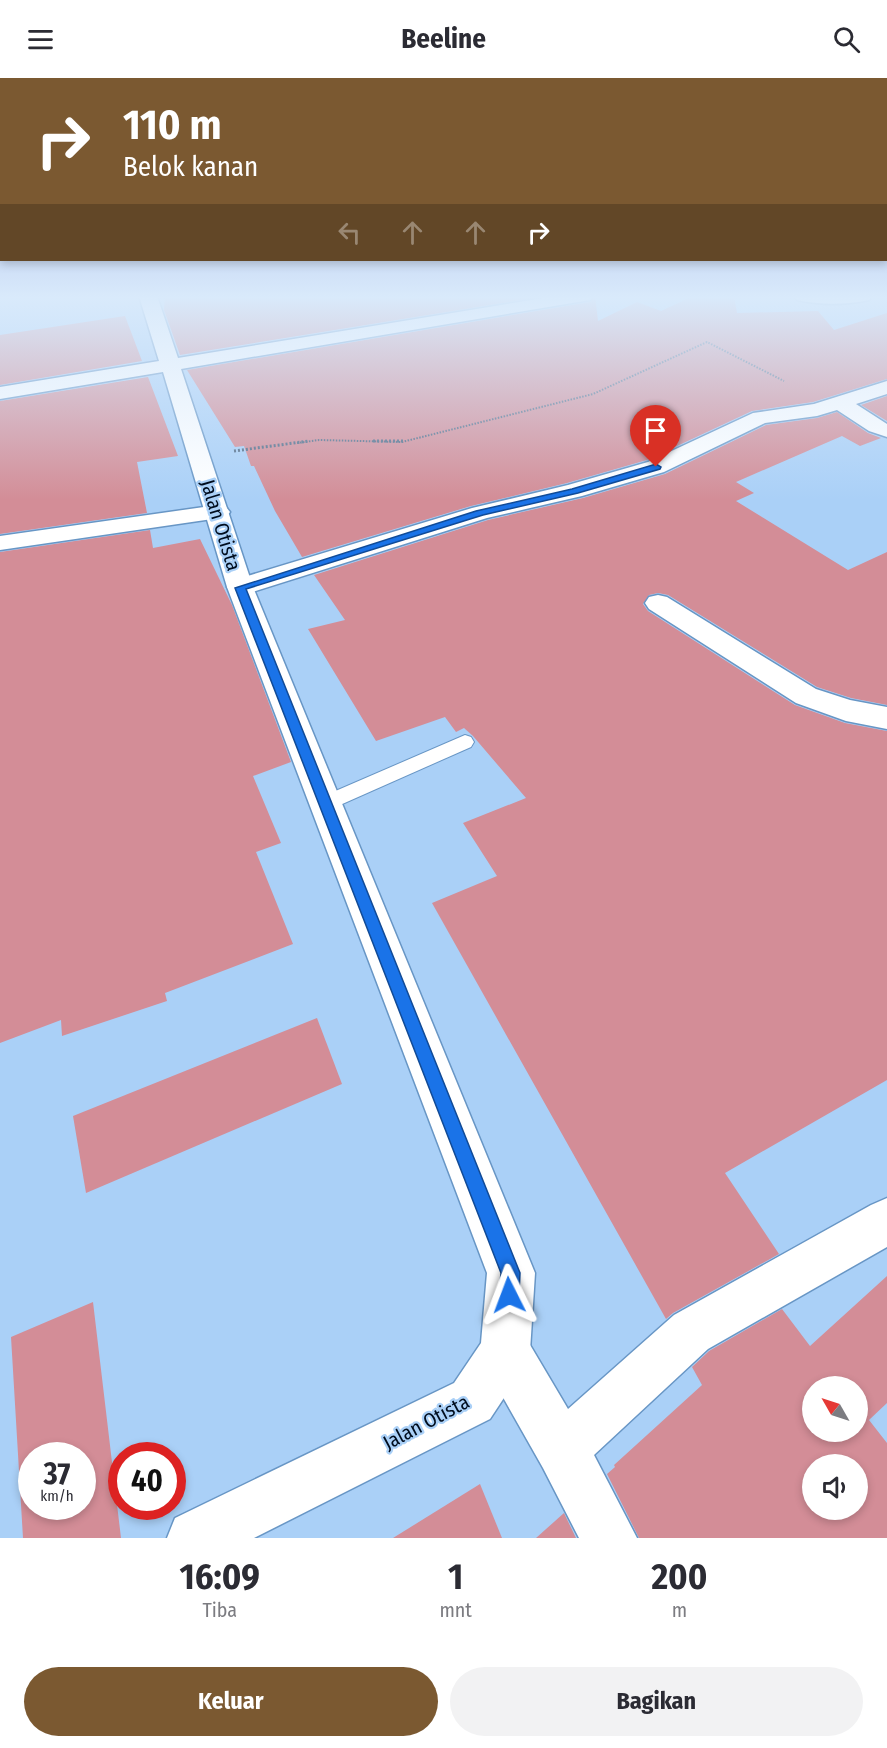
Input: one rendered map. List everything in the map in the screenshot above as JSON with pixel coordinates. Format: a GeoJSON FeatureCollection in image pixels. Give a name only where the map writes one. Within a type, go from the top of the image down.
{"type":"FeatureCollection","features":[{"type":"Feature","properties":{"kind":"street"},"geometry":{"type":"LineString","coordinates":[[0,393],[174,364]]}},
{"type":"Feature","properties":{"kind":"street","name":"Jalan Otista"},"geometry":{"type":"LineString","coordinates":[[169,365],[218,512],[240,588],[510,1273],[505,1351],[472,1401],[195,1538]]}},
{"type":"Feature","properties":{"kind":"street"},"geometry":{"type":"LineString","coordinates":[[240,588],[480,513],[574,491],[656,467],[760,417],[817,410],[887,387]]}},
{"type":"Feature","properties":{"kind":"street"},"geometry":{"type":"LineString","coordinates":[[839,402],[876,427],[887,431]]}},
{"type":"Feature","properties":{"kind":"street"},"geometry":{"type":"LineString","coordinates":[[0,543],[218,512]]}},
{"type":"Feature","properties":{"kind":"street"},"geometry":{"type":"LineString","coordinates":[[658,603],[806,696],[846,710],[887,718]]}},
{"type":"Feature","properties":{"kind":"street"},"geometry":{"type":"LineString","coordinates":[[562,1449],[691,1332],[887,1221]]}},
{"type":"Feature","properties":{"kind":"street"},"geometry":{"type":"LineString","coordinates":[[505,1351],[562,1449],[609,1538]]}},
{"type":"Feature","properties":{"kind":"lane"},"geometry":{"type":"LineString","coordinates":[[324,804],[465,742]]}},
{"type":"Feature","properties":{"kind":"path"},"geometry":{"type":"LineString","coordinates":[[200,456],[319,440],[402,442],[593,394],[658,364]]}},
{"type":"Feature","properties":{"kind":"path"},"geometry":{"type":"LineString","coordinates":[[750,364],[783,381],[796,380],[839,402]]}},
{"type":"Feature","properties":{"kind":"building"},"geometry":{"type":"Polygon","coordinates":[[[0,364],[123,364],[0,385],[0,364]]]}},
{"type":"Feature","properties":{"kind":"building"},"geometry":{"type":"Polygon","coordinates":[[[222,364],[887,364],[887,379],[813,402],[752,411],[647,460],[567,483],[471,506],[302,557],[275,511],[254,466],[251,466],[244,446],[235,447],[187,370],[222,364]]]}},
{"type":"Feature","properties":{"kind":"building"},"geometry":{"type":"Polygon","coordinates":[[[148,377],[178,456],[137,462],[147,513],[0,534],[0,401],[148,377]]]}},
{"type":"Feature","properties":{"kind":"building"},"geometry":{"type":"Polygon","coordinates":[[[887,396],[887,421],[861,405],[887,396]]]}},
{"type":"Feature","properties":{"kind":"building"},"geometry":{"type":"Polygon","coordinates":[[[837,412],[868,433],[881,438],[860,446],[842,436],[736,482],[754,493],[736,501],[848,570],[887,552],[887,705],[851,698],[817,687],[668,595],[658,593],[649,595],[643,604],[648,611],[795,705],[845,723],[887,731],[887,1080],[725,1173],[779,1254],[666,1319],[432,903],[497,876],[463,823],[526,798],[473,736],[464,728],[456,732],[445,717],[376,741],[308,629],[345,620],[314,575],[488,520],[583,498],[665,474],[766,425],[817,418],[837,412]]]}},
{"type":"Feature","properties":{"kind":"building"},"geometry":{"type":"Polygon","coordinates":[[[150,530],[153,548],[200,539],[232,605],[291,762],[253,776],[281,843],[256,852],[293,944],[165,993],[167,1001],[62,1036],[61,1020],[0,1043],[0,552],[150,530]]]}},
{"type":"Feature","properties":{"kind":"building"},"geometry":{"type":"Polygon","coordinates":[[[317,1018],[342,1084],[86,1193],[73,1116],[317,1018]]]}},
{"type":"Feature","properties":{"kind":"building"},"geometry":{"type":"Polygon","coordinates":[[[887,1276],[887,1403],[869,1420],[887,1443],[887,1538],[639,1538],[607,1474],[702,1385],[692,1367],[709,1351],[782,1309],[810,1346],[887,1276]]]}},
{"type":"Feature","properties":{"kind":"building"},"geometry":{"type":"Polygon","coordinates":[[[93,1302],[110,1442],[108,1520],[119,1520],[121,1538],[23,1538],[22,1520],[96,1520],[96,1442],[18,1442],[18,1454],[11,1337],[93,1302]]]}},
{"type":"Feature","properties":{"kind":"building"},"geometry":{"type":"Polygon","coordinates":[[[480,1484],[502,1538],[393,1538],[480,1484]]]}},
{"type":"Feature","properties":{"kind":"building"},"geometry":{"type":"Polygon","coordinates":[[[564,1513],[576,1538],[536,1538],[564,1513]]]}},
{"type":"Feature","properties":{"kind":"route"},"geometry":{"type":"LineString","coordinates":[[509,1295],[510,1273],[240,588],[480,513],[574,491],[656,467]]}}]}
